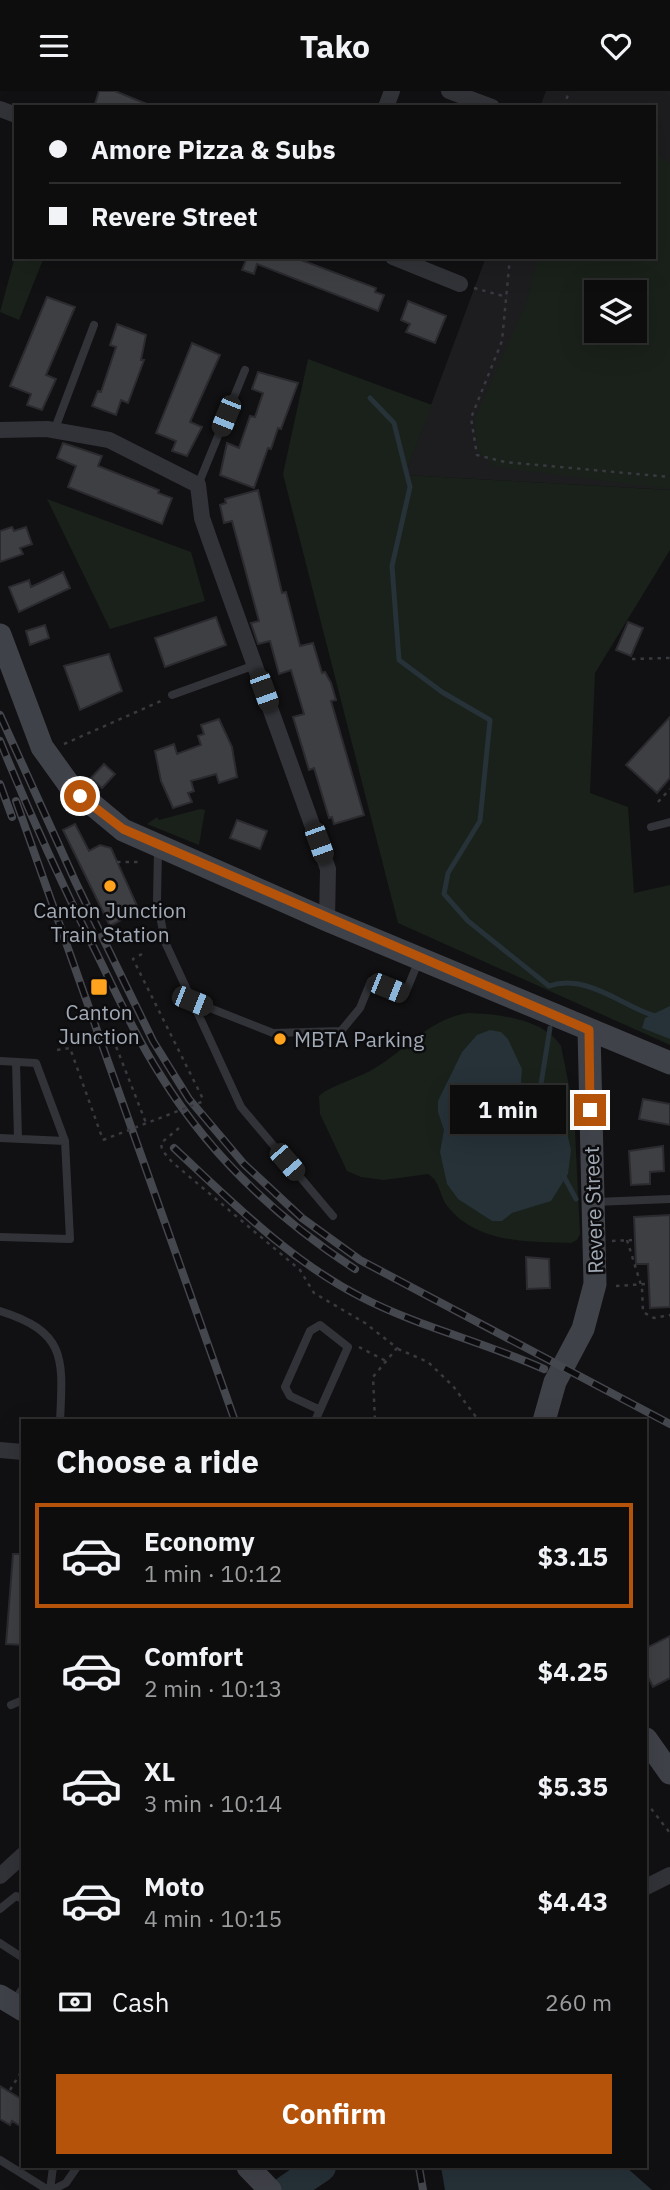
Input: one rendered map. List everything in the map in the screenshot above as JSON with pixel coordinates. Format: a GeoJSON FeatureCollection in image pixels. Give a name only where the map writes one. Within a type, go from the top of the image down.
{"type":"FeatureCollection","features":[{"type":"Feature","properties":{"kind":"main road"},"geometry":{"type":"LineString","coordinates":[[0,635],[42,747],[70,786],[123,829],[327,920],[670,1063]]}},
{"type":"Feature","properties":{"kind":"main road","name":"Revere Street"},"geometry":{"type":"LineString","coordinates":[[545,1419],[555,1382],[591,1309],[597,1271],[589,1030]]}},
{"type":"Feature","properties":{"kind":"main road"},"geometry":{"type":"LineString","coordinates":[[647,1740],[670,1773]]}},
{"type":"Feature","properties":{"kind":"main road"},"geometry":{"type":"LineString","coordinates":[[249,2168],[267,2187]]}},
{"type":"Feature","properties":{"kind":"street"},"geometry":{"type":"LineString","coordinates":[[449,91],[487,105]]}},
{"type":"Feature","properties":{"kind":"street"},"geometry":{"type":"LineString","coordinates":[[398,259],[460,284]]}},
{"type":"Feature","properties":{"kind":"street"},"geometry":{"type":"LineString","coordinates":[[0,430],[54,431],[110,440],[198,485],[202,517],[328,869],[327,920]]}},
{"type":"Feature","properties":{"kind":"street"},"geometry":{"type":"LineString","coordinates":[[0,1450],[21,1452]]}},
{"type":"Feature","properties":{"kind":"street"},"geometry":{"type":"LineString","coordinates":[[0,1876],[20,1862]]}},
{"type":"Feature","properties":{"kind":"street"},"geometry":{"type":"LineString","coordinates":[[647,1887],[670,1875]]}},
{"type":"Feature","properties":{"kind":"lane"},"geometry":{"type":"LineString","coordinates":[[54,431],[94,325]]}},
{"type":"Feature","properties":{"kind":"lane"},"geometry":{"type":"LineString","coordinates":[[198,485],[244,370]]}},
{"type":"Feature","properties":{"kind":"lane"},"geometry":{"type":"LineString","coordinates":[[172,695],[255,665]]}},
{"type":"Feature","properties":{"kind":"lane"},"geometry":{"type":"LineString","coordinates":[[650,827],[670,822]]}},
{"type":"Feature","properties":{"kind":"lane"},"geometry":{"type":"LineString","coordinates":[[158,846],[157,892],[162,930],[241,1107],[333,1216]]}},
{"type":"Feature","properties":{"kind":"lane"},"geometry":{"type":"LineString","coordinates":[[192,1001],[273,1033],[341,1031],[360,1008],[371,981],[405,994],[420,957]]}},
{"type":"Feature","properties":{"kind":"lane"},"geometry":{"type":"LineString","coordinates":[[0,1061],[36,1063],[65,1140],[70,1239],[0,1237]]}},
{"type":"Feature","properties":{"kind":"lane"},"geometry":{"type":"LineString","coordinates":[[16,1062],[18,1139]]}},
{"type":"Feature","properties":{"kind":"lane"},"geometry":{"type":"LineString","coordinates":[[0,1138],[65,1140]]}},
{"type":"Feature","properties":{"kind":"lane"},"geometry":{"type":"LineString","coordinates":[[595,1202],[670,1199]]}},
{"type":"Feature","properties":{"kind":"lane"},"geometry":{"type":"LineString","coordinates":[[0,1311],[32,1322],[55,1344],[63,1369],[60,1419]]}},
{"type":"Feature","properties":{"kind":"lane"},"geometry":{"type":"LineString","coordinates":[[316,1419],[348,1347],[341,1338],[320,1325],[314,1327],[285,1380],[290,1397],[318,1409]]}},
{"type":"Feature","properties":{"kind":"lane"},"geometry":{"type":"LineString","coordinates":[[11,1705],[21,1701]]}},
{"type":"Feature","properties":{"kind":"lane"},"geometry":{"type":"LineString","coordinates":[[0,1903],[16,1891],[21,1892]]}},
{"type":"Feature","properties":{"kind":"lane"},"geometry":{"type":"LineString","coordinates":[[0,1909],[16,1896],[21,1898]]}},
{"type":"Feature","properties":{"kind":"lane"},"geometry":{"type":"LineString","coordinates":[[0,1943],[21,1957]]}},
{"type":"Feature","properties":{"kind":"lane"},"geometry":{"type":"LineString","coordinates":[[0,2159],[50,2190]]}},
{"type":"Feature","properties":{"kind":"lane"},"geometry":{"type":"LineString","coordinates":[[50,2190],[54,2168]]}},
{"type":"Feature","properties":{"kind":"lane"},"geometry":{"type":"LineString","coordinates":[[50,2190],[66,2183],[76,2168]]}},
{"type":"Feature","properties":{"kind":"path"},"geometry":{"type":"LineString","coordinates":[[510,259],[502,341],[471,418],[477,455],[505,462],[670,477]]}},
{"type":"Feature","properties":{"kind":"path"},"geometry":{"type":"LineString","coordinates":[[460,284],[507,297]]}},
{"type":"Feature","properties":{"kind":"path"},"geometry":{"type":"LineString","coordinates":[[632,659],[670,658]]}},
{"type":"Feature","properties":{"kind":"path"},"geometry":{"type":"LineString","coordinates":[[58,747],[172,695]]}},
{"type":"Feature","properties":{"kind":"path"},"geometry":{"type":"LineString","coordinates":[[658,802],[670,789]]}},
{"type":"Feature","properties":{"kind":"path"},"geometry":{"type":"LineString","coordinates":[[117,862],[140,862]]}},
{"type":"Feature","properties":{"kind":"path"},"geometry":{"type":"LineString","coordinates":[[57,1051],[70,1048],[103,1140],[204,1101],[133,958],[142,954]]}},
{"type":"Feature","properties":{"kind":"path"},"geometry":{"type":"LineString","coordinates":[[110,1031],[146,1123]]}},
{"type":"Feature","properties":{"kind":"path"},"geometry":{"type":"LineString","coordinates":[[179,1128],[162,1143],[162,1150],[172,1161],[300,1270],[314,1293],[365,1323],[397,1348],[428,1362],[453,1386],[478,1419]]}},
{"type":"Feature","properties":{"kind":"path"},"geometry":{"type":"LineString","coordinates":[[627,1240],[640,1284],[643,1312],[654,1318],[670,1315]]}},
{"type":"Feature","properties":{"kind":"path"},"geometry":{"type":"LineString","coordinates":[[605,1241],[632,1240]]}},
{"type":"Feature","properties":{"kind":"path"},"geometry":{"type":"LineString","coordinates":[[605,1286],[646,1284]]}},
{"type":"Feature","properties":{"kind":"path"},"geometry":{"type":"LineString","coordinates":[[348,1347],[356,1346],[386,1361]]}},
{"type":"Feature","properties":{"kind":"path"},"geometry":{"type":"LineString","coordinates":[[375,1419],[371,1387],[373,1377],[397,1348]]}},
{"type":"Feature","properties":{"kind":"path"},"geometry":{"type":"LineString","coordinates":[[647,1803],[670,1833]]}},
{"type":"Feature","properties":{"kind":"path"},"geometry":{"type":"LineString","coordinates":[[10,2090],[21,2072]]}},
{"type":"Feature","properties":{"kind":"shaded area"},"geometry":{"type":"Polygon","coordinates":[[[546,91],[670,91],[670,490],[405,475],[485,259],[656,259],[656,105],[541,105],[546,91]]]}},
{"type":"Feature","properties":{"kind":"shaded area"},"geometry":{"type":"Polygon","coordinates":[[[656,146],[661,159],[670,163],[670,489],[495,467],[478,452],[474,421],[525,306],[537,259],[656,259],[656,146]]]}},
{"type":"Feature","properties":{"kind":"shaded area"},"geometry":{"type":"Polygon","coordinates":[[[14,259],[43,259],[19,320],[0,312],[14,259]]]}},
{"type":"Feature","properties":{"kind":"shaded area"},"geometry":{"type":"Polygon","coordinates":[[[308,359],[432,405],[405,475],[670,490],[670,550],[595,673],[590,793],[628,807],[634,893],[670,885],[670,1045],[398,923],[283,474],[308,359]]]}},
{"type":"Feature","properties":{"kind":"shaded area"},"geometry":{"type":"Polygon","coordinates":[[[47,499],[191,552],[205,601],[110,629],[47,499]]]}},
{"type":"Feature","properties":{"kind":"shaded area"},"geometry":{"type":"Polygon","coordinates":[[[205,810],[199,845],[147,824],[157,817],[159,820],[205,810]]]}},
{"type":"Feature","properties":{"kind":"shaded area"},"geometry":{"type":"Polygon","coordinates":[[[670,1006],[670,1039],[642,1028],[645,1018],[670,1006]]]}},
{"type":"Feature","properties":{"kind":"shaded area"},"geometry":{"type":"Polygon","coordinates":[[[469,1013],[506,1017],[532,1024],[544,1030],[561,1046],[574,1110],[580,1234],[577,1240],[571,1243],[521,1241],[473,1228],[448,1207],[435,1181],[428,1174],[384,1180],[361,1177],[347,1171],[320,1114],[319,1096],[324,1092],[375,1068],[442,1021],[469,1013]]]}},
{"type":"Feature","properties":{"kind":"shaded area"},"geometry":{"type":"Polygon","coordinates":[[[490,1030],[501,1032],[508,1039],[522,1069],[521,1082],[529,1094],[526,1103],[529,1115],[556,1116],[565,1124],[571,1150],[568,1174],[551,1201],[512,1213],[502,1221],[492,1221],[458,1199],[447,1184],[440,1152],[444,1130],[438,1112],[438,1101],[462,1052],[477,1035],[490,1030]]]}},
{"type":"Feature","properties":{"kind":"shaded area"},"geometry":{"type":"Polygon","coordinates":[[[441,2168],[627,2168],[652,2190],[445,2190],[441,2168]]]}},
{"type":"Feature","properties":{"kind":"building"},"geometry":{"type":"Polygon","coordinates":[[[99,91],[115,91],[149,105],[95,105],[99,91]]]}},
{"type":"Feature","properties":{"kind":"building"},"geometry":{"type":"Polygon","coordinates":[[[298,259],[376,288],[375,292],[384,295],[378,311],[257,264],[254,274],[242,270],[246,260],[298,259]]]}},
{"type":"Feature","properties":{"kind":"building"},"geometry":{"type":"Polygon","coordinates":[[[47,297],[75,307],[46,375],[56,379],[42,410],[27,405],[31,394],[10,386],[47,297]]]}},
{"type":"Feature","properties":{"kind":"building"},"geometry":{"type":"Polygon","coordinates":[[[408,301],[446,316],[435,343],[406,332],[410,324],[401,320],[408,301]]]}},
{"type":"Feature","properties":{"kind":"building"},"geometry":{"type":"Polygon","coordinates":[[[117,324],[146,335],[141,360],[144,360],[128,403],[121,400],[116,415],[92,406],[98,391],[101,392],[116,347],[110,345],[117,324]]]}},
{"type":"Feature","properties":{"kind":"building"},"geometry":{"type":"Polygon","coordinates":[[[192,343],[220,355],[190,422],[202,427],[187,456],[172,451],[176,441],[156,433],[192,343]]]}},
{"type":"Feature","properties":{"kind":"building"},"geometry":{"type":"Polygon","coordinates":[[[258,372],[298,383],[281,429],[278,428],[271,449],[268,448],[254,488],[220,475],[227,443],[239,448],[250,416],[255,417],[263,393],[252,389],[258,372]]]}},
{"type":"Feature","properties":{"kind":"building"},"geometry":{"type":"Polygon","coordinates":[[[63,443],[102,456],[98,466],[159,490],[158,493],[172,498],[162,524],[68,487],[76,466],[57,458],[63,443]]]}},
{"type":"Feature","properties":{"kind":"building"},"geometry":{"type":"Polygon","coordinates":[[[258,490],[282,593],[286,592],[300,646],[313,643],[322,673],[325,672],[331,683],[336,700],[331,701],[364,815],[334,824],[332,817],[329,818],[314,768],[309,770],[293,717],[304,714],[291,670],[279,674],[270,641],[258,644],[251,623],[259,621],[232,521],[224,523],[220,505],[226,503],[225,499],[258,490]]]}},
{"type":"Feature","properties":{"kind":"building"},"geometry":{"type":"Polygon","coordinates":[[[12,527],[14,531],[26,527],[32,544],[20,548],[23,554],[0,562],[0,531],[12,527]]]}},
{"type":"Feature","properties":{"kind":"building"},"geometry":{"type":"Polygon","coordinates":[[[63,572],[70,588],[19,612],[9,587],[29,580],[31,587],[63,572]]]}},
{"type":"Feature","properties":{"kind":"building"},"geometry":{"type":"Polygon","coordinates":[[[216,617],[226,645],[165,667],[155,638],[216,617]]]}},
{"type":"Feature","properties":{"kind":"building"},"geometry":{"type":"Polygon","coordinates":[[[628,622],[643,628],[631,656],[616,650],[628,622]]]}},
{"type":"Feature","properties":{"kind":"building"},"geometry":{"type":"Polygon","coordinates":[[[45,625],[49,638],[30,645],[26,631],[45,625]]]}},
{"type":"Feature","properties":{"kind":"building"},"geometry":{"type":"Polygon","coordinates":[[[109,654],[122,691],[80,710],[64,666],[109,654]]]}},
{"type":"Feature","properties":{"kind":"building"},"geometry":{"type":"Polygon","coordinates":[[[670,717],[670,778],[657,793],[626,765],[670,717]]]}},
{"type":"Feature","properties":{"kind":"building"},"geometry":{"type":"Polygon","coordinates":[[[219,719],[232,747],[237,777],[219,783],[216,774],[191,781],[194,791],[188,793],[192,802],[173,808],[161,781],[155,751],[174,744],[177,754],[201,745],[198,736],[204,734],[201,725],[219,719]]]}},
{"type":"Feature","properties":{"kind":"building"},"geometry":{"type":"Polygon","coordinates":[[[104,764],[115,774],[102,788],[91,778],[104,764]]]}},
{"type":"Feature","properties":{"kind":"building"},"geometry":{"type":"Polygon","coordinates":[[[237,820],[267,831],[260,849],[230,838],[237,820]]]}},
{"type":"Feature","properties":{"kind":"building","name":"Canton Junction Train Station"},"geometry":{"type":"Polygon","coordinates":[[[75,824],[89,851],[100,845],[111,848],[139,910],[110,926],[63,830],[75,824]]]}},
{"type":"Feature","properties":{"kind":"building"},"geometry":{"type":"Polygon","coordinates":[[[643,1099],[670,1104],[670,1125],[639,1119],[643,1099]]]}},
{"type":"Feature","properties":{"kind":"building"},"geometry":{"type":"Polygon","coordinates":[[[663,1146],[664,1171],[650,1172],[650,1184],[631,1185],[629,1151],[663,1146]]]}},
{"type":"Feature","properties":{"kind":"building"},"geometry":{"type":"Polygon","coordinates":[[[670,1215],[670,1307],[650,1308],[648,1264],[636,1264],[634,1217],[670,1215]]]}},
{"type":"Feature","properties":{"kind":"building"},"geometry":{"type":"Polygon","coordinates":[[[526,1257],[549,1259],[550,1288],[527,1289],[526,1257]]]}},
{"type":"Feature","properties":{"kind":"building"},"geometry":{"type":"Polygon","coordinates":[[[13,1554],[21,1554],[21,1645],[6,1644],[13,1554]]]}},
{"type":"Feature","properties":{"kind":"building"},"geometry":{"type":"Polygon","coordinates":[[[670,1636],[670,1678],[653,1687],[647,1675],[647,1648],[670,1636]]]}},
{"type":"Feature","properties":{"kind":"building"},"geometry":{"type":"Polygon","coordinates":[[[0,2086],[21,2099],[21,2127],[12,2121],[10,2125],[0,2119],[0,2086]]]}},
{"type":"Feature","properties":{"kind":"waterway"},"geometry":{"type":"LineString","coordinates":[[370,398],[394,423],[410,487],[392,566],[399,660],[442,692],[490,720],[480,821],[448,873],[444,894],[468,921],[549,986],[566,983],[583,985],[645,1012],[670,1016]]}},
{"type":"Feature","properties":{"kind":"waterway"},"geometry":{"type":"LineString","coordinates":[[535,1121],[550,1028]]}},
{"type":"Feature","properties":{"kind":"waterway"},"geometry":{"type":"LineString","coordinates":[[562,1173],[576,1199]]}},
{"type":"Feature","properties":{"kind":"waterway"},"geometry":{"type":"LineString","coordinates":[[287,2190],[320,2168]]}},
{"type":"Feature","properties":{"kind":"railway"},"geometry":{"type":"LineString","coordinates":[[0,715],[76,883],[153,1041],[189,1099],[244,1164],[302,1218],[360,1260],[670,1424]]}},
{"type":"Feature","properties":{"kind":"railway"},"geometry":{"type":"LineString","coordinates":[[0,741],[56,869],[125,1011],[151,1060],[180,1105],[223,1158],[272,1207],[355,1269]]}},
{"type":"Feature","properties":{"kind":"railway"},"geometry":{"type":"LineString","coordinates":[[0,784],[12,817]]}},
{"type":"Feature","properties":{"kind":"railway"},"geometry":{"type":"LineString","coordinates":[[16,801],[234,1419]]}},
{"type":"Feature","properties":{"kind":"railway"},"geometry":{"type":"LineString","coordinates":[[174,1148],[262,1229],[335,1282],[383,1308],[544,1369]]}},
{"type":"Feature","properties":{"kind":"railway"},"geometry":{"type":"LineString","coordinates":[[419,2168],[423,2190]]}},
{"type":"Feature","properties":{"kind":"place","name":"Canton Junction Train Station"},"geometry":{"type":"Point","coordinates":[110,886]}},
{"type":"Feature","properties":{"kind":"place","name":"Canton Junction"},"geometry":{"type":"Point","coordinates":[99,987]}},
{"type":"Feature","properties":{"kind":"place","name":"MBTA Parking"},"geometry":{"type":"Point","coordinates":[280,1039]}},
{"type":"Feature","properties":{"kind":"route"},"geometry":{"type":"LineString","coordinates":[[80,796],[123,829],[327,920],[440,965],[589,1030],[590,1110]]}}]}
